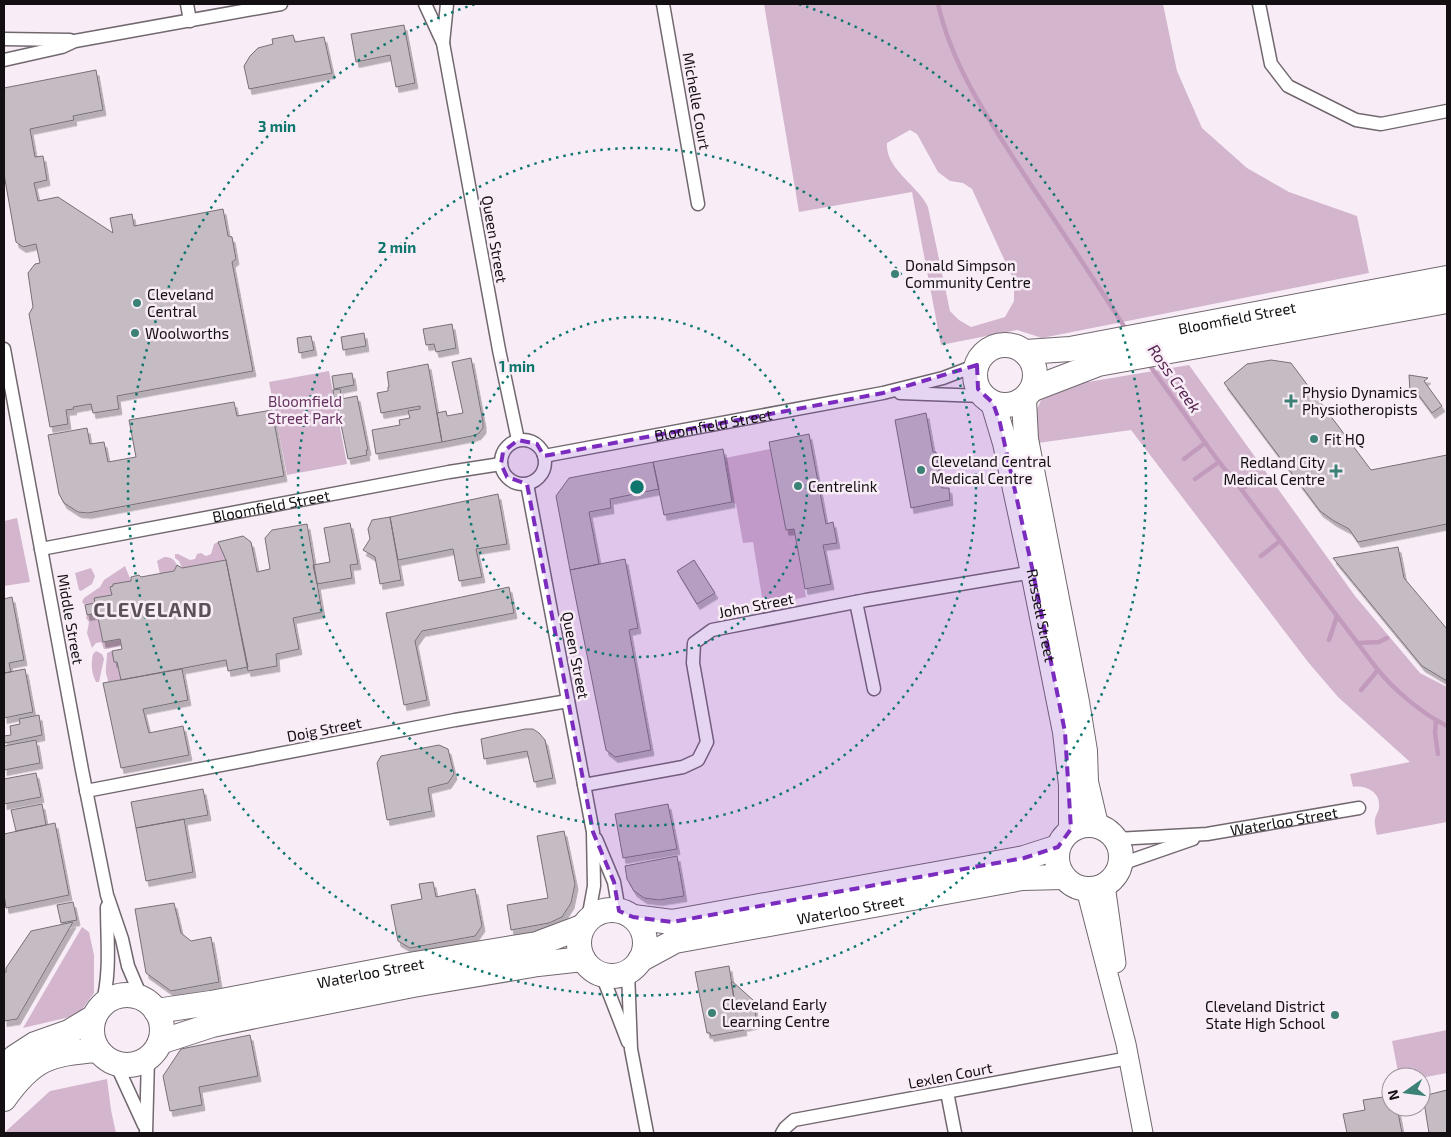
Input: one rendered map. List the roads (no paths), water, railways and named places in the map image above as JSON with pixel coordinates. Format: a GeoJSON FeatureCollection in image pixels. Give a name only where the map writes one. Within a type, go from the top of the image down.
{"type":"FeatureCollection","features":[{"type":"Feature","properties":{"kind":"highway","name":"Bloomfield Street"},"geometry":{"type":"LineString","coordinates":[[1026,352],[1070,349],[1116,351],[1447,278]]}},
{"type":"Feature","properties":{"kind":"highway","name":"Bloomfield Street"},"geometry":{"type":"LineString","coordinates":[[1160,342],[1447,301]]}},
{"type":"Feature","properties":{"kind":"highway"},"geometry":{"type":"LineString","coordinates":[[1005,344],[1014,346],[1026,352],[1032,360],[1036,380],[1028,394],[1009,406],[988,399],[975,381],[977,365],[981,357],[988,350],[1005,344]]}},
{"type":"Feature","properties":{"kind":"highway","name":"Bloomfield Street"},"geometry":{"type":"LineString","coordinates":[[1028,394],[1098,364],[1116,351]]}},
{"type":"Feature","properties":{"kind":"highway","name":"Russell Street"},"geometry":{"type":"LineString","coordinates":[[1028,394],[1026,439],[1077,702],[1085,751],[1086,782],[1096,825]]}},
{"type":"Feature","properties":{"kind":"highway","name":"Russell Street"},"geometry":{"type":"LineString","coordinates":[[988,399],[1005,443],[1065,732],[1071,785],[1065,838]]}},
{"type":"Feature","properties":{"kind":"highway"},"geometry":{"type":"LineString","coordinates":[[1081,825],[1096,825],[1107,830],[1116,839],[1121,853],[1121,864],[1114,878],[1096,887],[1074,885],[1063,876],[1057,863],[1065,838],[1081,825]]}},
{"type":"Feature","properties":{"kind":"highway","name":"Waterloo Street"},"geometry":{"type":"LineString","coordinates":[[626,914],[672,922],[1024,858],[1065,838]]}},
{"type":"Feature","properties":{"kind":"highway","name":"Waterloo Street"},"geometry":{"type":"LineString","coordinates":[[634,966],[676,941],[1022,878],[1063,876]]}},
{"type":"Feature","properties":{"kind":"highway"},"geometry":{"type":"LineString","coordinates":[[608,910],[626,914],[643,933],[645,942],[634,966],[620,975],[602,975],[594,971],[582,959],[579,948],[579,938],[585,923],[597,913],[608,910]]}},
{"type":"Feature","properties":{"kind":"highway","name":"Waterloo Street"},"geometry":{"type":"LineString","coordinates":[[149,1005],[211,1003],[409,964],[537,944],[585,923]]}},
{"type":"Feature","properties":{"kind":"highway","name":"Waterloo Street"},"geometry":{"type":"LineString","coordinates":[[154,1050],[212,1024],[414,985],[538,964],[582,959]]}},
{"type":"Feature","properties":{"kind":"highway"},"geometry":{"type":"LineString","coordinates":[[4,1068],[15,1057],[35,1044],[69,1032],[111,999],[122,996],[132,996],[149,1005],[160,1021],[162,1031],[154,1050],[138,1064],[127,1066],[116,1064],[106,1058],[98,1050],[92,1034],[98,1011]]}},
{"type":"Feature","properties":{"kind":"highway"},"geometry":{"type":"LineString","coordinates":[[4,1099],[21,1076],[39,1062],[62,1054],[98,1050]]}},
{"type":"Feature","properties":{"kind":"main road"},"geometry":{"type":"LineString","coordinates":[[1096,887],[1143,1133]]}},
{"type":"Feature","properties":{"kind":"street"},"geometry":{"type":"LineString","coordinates":[[187,4],[190,21]]}},
{"type":"Feature","properties":{"kind":"street"},"geometry":{"type":"LineString","coordinates":[[4,60],[62,47],[75,41],[281,4]]}},
{"type":"Feature","properties":{"kind":"street","name":"Queen Street"},"geometry":{"type":"LineString","coordinates":[[426,4],[443,43],[518,440]]}},
{"type":"Feature","properties":{"kind":"street","name":"Queen Street"},"geometry":{"type":"LineString","coordinates":[[443,43],[447,4]]}},
{"type":"Feature","properties":{"kind":"street","name":"Michelle Court"},"geometry":{"type":"LineString","coordinates":[[664,4],[698,204]]}},
{"type":"Feature","properties":{"kind":"street"},"geometry":{"type":"LineString","coordinates":[[1260,4],[1271,64],[1288,86],[1356,120],[1382,124],[1447,111]]}},
{"type":"Feature","properties":{"kind":"street"},"geometry":{"type":"LineString","coordinates":[[4,39],[68,39],[75,41]]}},
{"type":"Feature","properties":{"kind":"street","name":"Middle Street"},"geometry":{"type":"LineString","coordinates":[[4,349],[86,790],[108,895],[122,939],[128,966],[149,1005]]}},
{"type":"Feature","properties":{"kind":"street","name":"Bloomfield Street"},"geometry":{"type":"LineString","coordinates":[[544,456],[883,393],[943,378],[977,365]]}},
{"type":"Feature","properties":{"kind":"street","name":"Bloomfield Street"},"geometry":{"type":"LineString","coordinates":[[883,393],[988,399]]}},
{"type":"Feature","properties":{"kind":"street"},"geometry":{"type":"LineString","coordinates":[[518,440],[531,441],[541,450],[544,456],[544,470],[540,476],[527,484],[513,482],[507,478],[501,464],[503,452],[507,446],[518,440]]}},
{"type":"Feature","properties":{"kind":"street","name":"Bloomfield Street"},"geometry":{"type":"LineString","coordinates":[[42,550],[449,472],[501,464]]}},
{"type":"Feature","properties":{"kind":"street","name":"Queen Street"},"geometry":{"type":"LineString","coordinates":[[527,484],[593,832],[594,886],[585,923]]}},
{"type":"Feature","properties":{"kind":"street","name":"John Street"},"geometry":{"type":"LineString","coordinates":[[584,785],[683,767],[698,760],[707,742],[693,663],[694,644],[712,630],[856,602],[1033,572]]}},
{"type":"Feature","properties":{"kind":"street"},"geometry":{"type":"LineString","coordinates":[[856,602],[874,689]]}},
{"type":"Feature","properties":{"kind":"street","name":"Doig Street"},"geometry":{"type":"LineString","coordinates":[[86,790],[446,722],[568,701]]}},
{"type":"Feature","properties":{"kind":"street","name":"Waterloo Street"},"geometry":{"type":"LineString","coordinates":[[1116,839],[1207,834],[1359,808]]}},
{"type":"Feature","properties":{"kind":"street","name":"Queen Street"},"geometry":{"type":"LineString","coordinates":[[593,832],[626,914]]}},
{"type":"Feature","properties":{"kind":"street","name":"Waterloo Street"},"geometry":{"type":"LineString","coordinates":[[1121,864],[1207,834]]}},
{"type":"Feature","properties":{"kind":"street","name":"Middle Street"},"geometry":{"type":"LineString","coordinates":[[98,1011],[107,988],[109,970],[108,895]]}},
{"type":"Feature","properties":{"kind":"street"},"geometry":{"type":"LineString","coordinates":[[631,1049],[634,966]]}},
{"type":"Feature","properties":{"kind":"street"},"geometry":{"type":"LineString","coordinates":[[602,975],[631,1049],[647,1133]]}},
{"type":"Feature","properties":{"kind":"street"},"geometry":{"type":"LineString","coordinates":[[146,1130],[154,1050]]}},
{"type":"Feature","properties":{"kind":"street","name":"Lexlen Court"},"geometry":{"type":"LineString","coordinates":[[782,1133],[794,1120],[947,1092],[1127,1051]]}},
{"type":"Feature","properties":{"kind":"street"},"geometry":{"type":"LineString","coordinates":[[116,1064],[146,1130]]}},
{"type":"Feature","properties":{"kind":"street"},"geometry":{"type":"LineString","coordinates":[[947,1092],[955,1133]]}},
{"type":"Feature","properties":{"kind":"waterway","name":"Ross Creek"},"geometry":{"type":"LineString","coordinates":[[938,4],[953,52],[976,97],[1029,182],[1127,331]]}},
{"type":"Feature","properties":{"kind":"waterway","name":"Ross Creek"},"geometry":{"type":"LineString","coordinates":[[1148,363],[1219,462],[1378,670],[1410,701],[1428,715],[1447,726]]}},
{"type":"Feature","properties":{"kind":"waterway"},"geometry":{"type":"LineString","coordinates":[[1184,459],[1205,443]]}},
{"type":"Feature","properties":{"kind":"waterway"},"geometry":{"type":"LineString","coordinates":[[1195,479],[1219,462]]}},
{"type":"Feature","properties":{"kind":"waterway"},"geometry":{"type":"LineString","coordinates":[[1241,489],[1263,477]]}},
{"type":"Feature","properties":{"kind":"waterway"},"geometry":{"type":"LineString","coordinates":[[1261,556],[1280,541]]}},
{"type":"Feature","properties":{"kind":"waterway"},"geometry":{"type":"LineString","coordinates":[[1329,640],[1337,616]]}},
{"type":"Feature","properties":{"kind":"waterway"},"geometry":{"type":"LineString","coordinates":[[1357,643],[1379,642],[1387,638]]}},
{"type":"Feature","properties":{"kind":"waterway"},"geometry":{"type":"LineString","coordinates":[[1361,690],[1378,670]]}},
{"type":"Feature","properties":{"kind":"waterway"},"geometry":{"type":"LineString","coordinates":[[1436,720],[1435,733],[1438,754]]}},
{"type":"Feature","properties":{"kind":"place","name":"Donald Simpson Community Centre"},"geometry":{"type":"Point","coordinates":[895,274]}},
{"type":"Feature","properties":{"kind":"place","name":"Cleveland Central"},"geometry":{"type":"Point","coordinates":[137,303]}},
{"type":"Feature","properties":{"kind":"place","name":"Woolworths"},"geometry":{"type":"Point","coordinates":[135,333]}},
{"type":"Feature","properties":{"kind":"place","name":"Physio Dynamics Physiotheropists"},"geometry":{"type":"Point","coordinates":[1291,401]}},
{"type":"Feature","properties":{"kind":"place","name":"Fit HQ"},"geometry":{"type":"Point","coordinates":[1314,439]}},
{"type":"Feature","properties":{"kind":"place","name":"Cleveland Central Medical Centre"},"geometry":{"type":"Point","coordinates":[921,470]}},
{"type":"Feature","properties":{"kind":"place","name":"Redland City Medical Centre"},"geometry":{"type":"Point","coordinates":[1336,471]}},
{"type":"Feature","properties":{"kind":"place","name":"Centrelink"},"geometry":{"type":"Point","coordinates":[798,486]}},
{"type":"Feature","properties":{"kind":"place","name":"Cleveland Early Learning Centre"},"geometry":{"type":"Point","coordinates":[712,1013]}},
{"type":"Feature","properties":{"kind":"place","name":"Cleveland District State High School"},"geometry":{"type":"Point","coordinates":[1335,1015]}},
{"type":"Feature","properties":{"kind":"district","name":"CLEVELAND"},"geometry":{"type":"Point","coordinates":[153,609]}},
{"type":"Feature","properties":{"kind":"park label","name":"Bloomfield Street Park"},"geometry":{"type":"Point","coordinates":[305,410]}}]}
